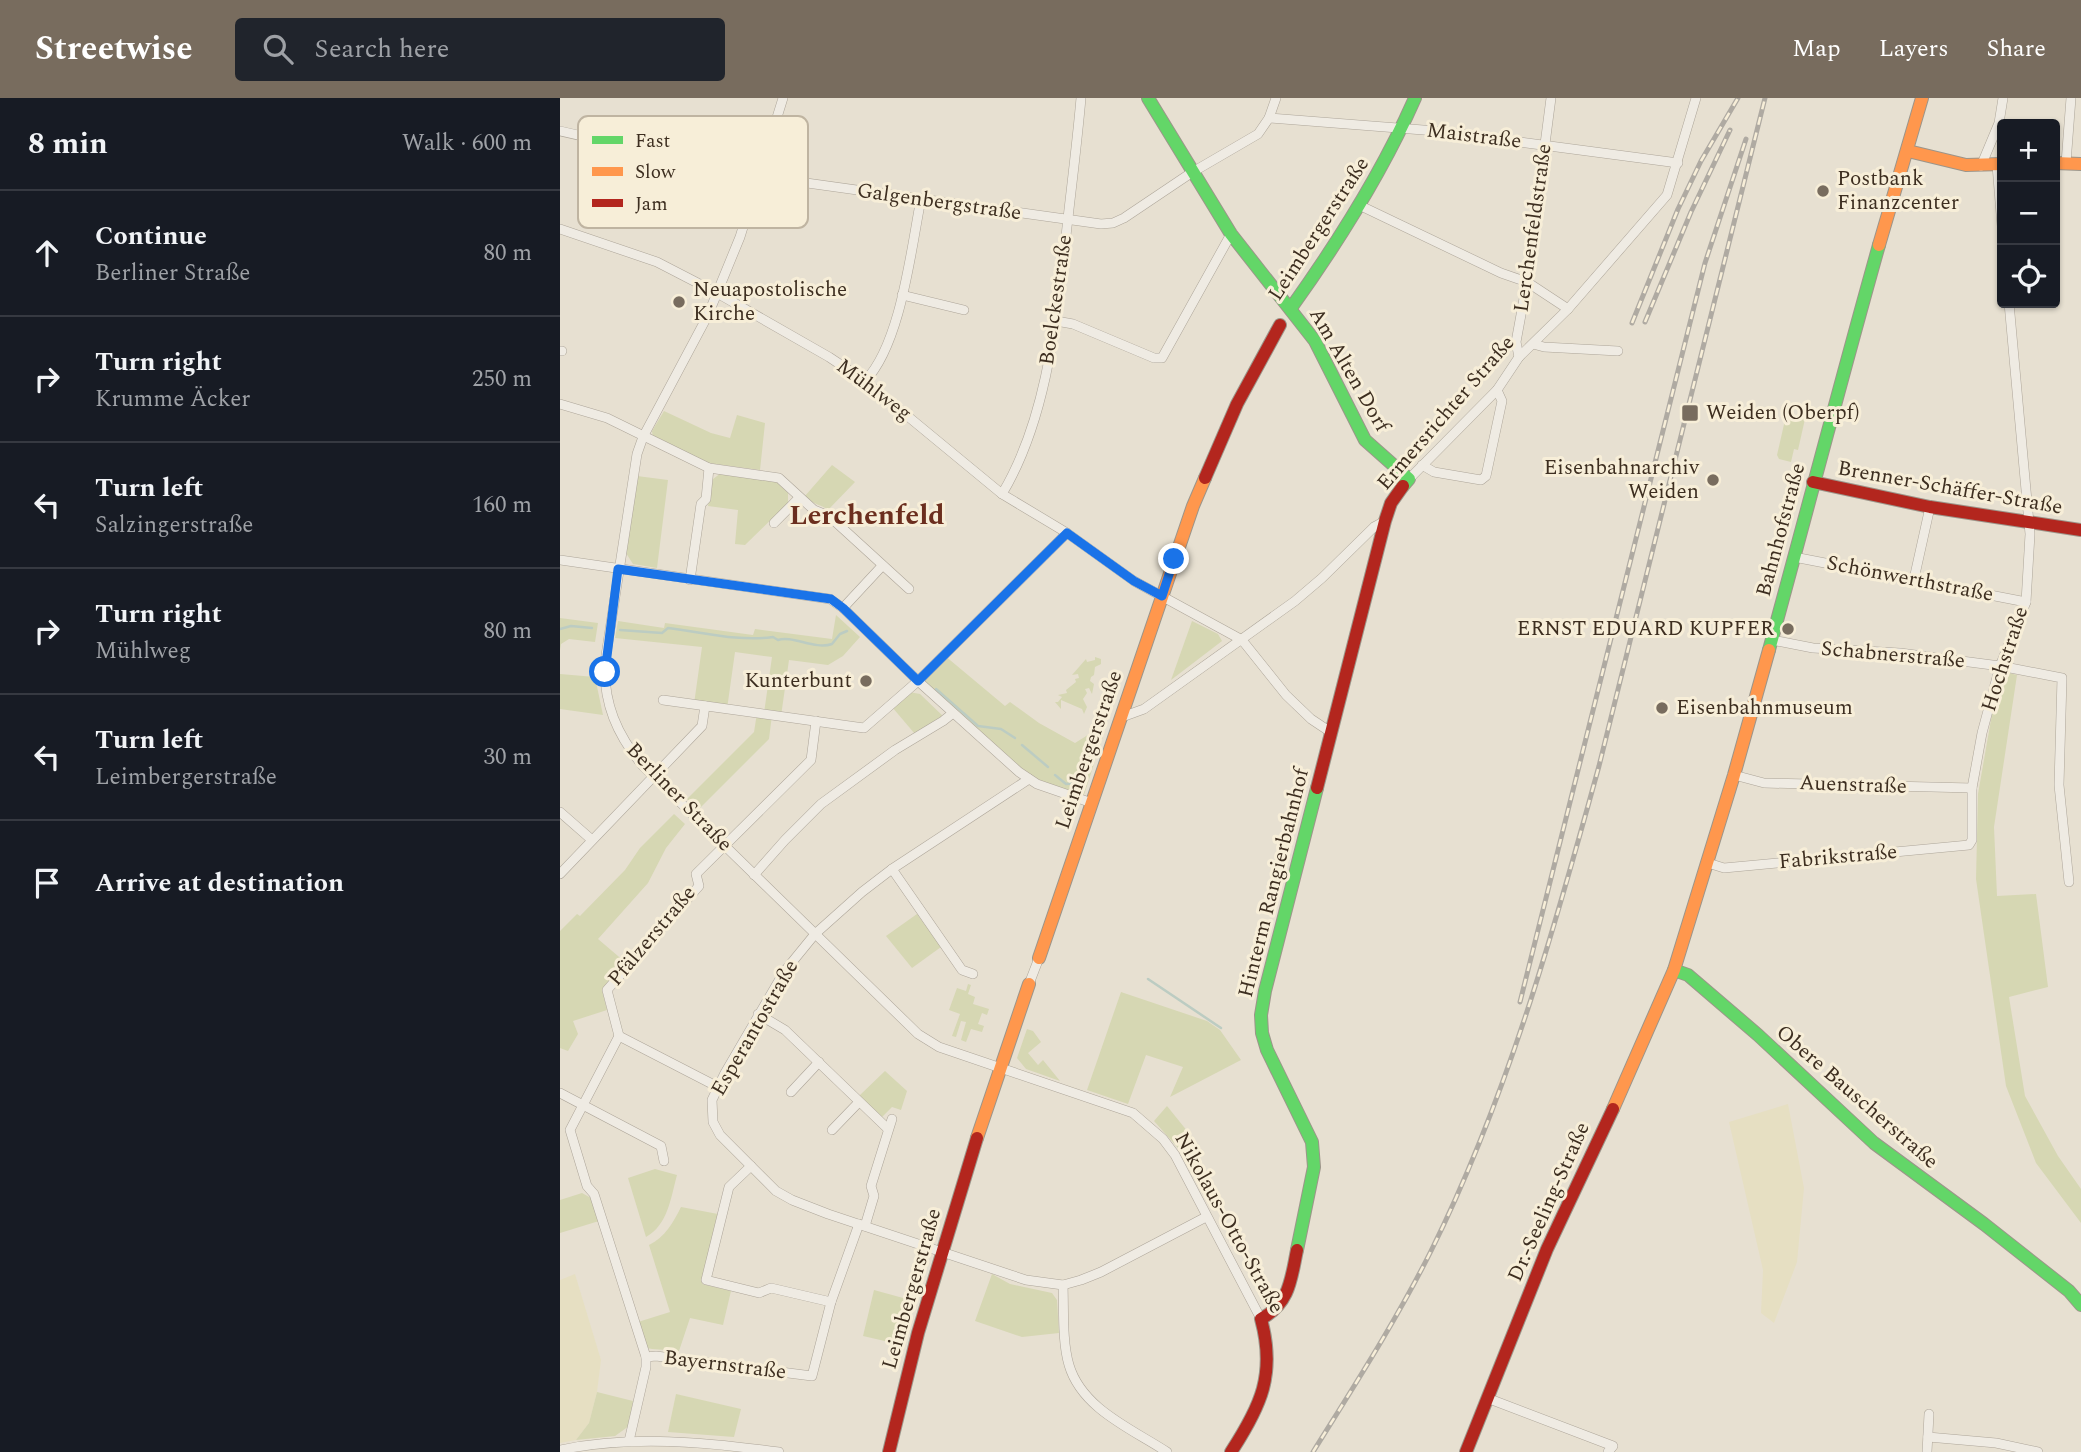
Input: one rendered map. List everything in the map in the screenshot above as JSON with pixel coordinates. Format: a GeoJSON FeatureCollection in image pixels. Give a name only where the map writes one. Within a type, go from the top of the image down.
{"type":"FeatureCollection","features":[{"type":"Feature","properties":{"kind":"street","name":"Berliner Straße"},"geometry":{"type":"LineString","coordinates":[[777,116],[783,98]]}},
{"type":"Feature","properties":{"kind":"street","name":"Boelckestraße"},"geometry":{"type":"LineString","coordinates":[[1002,494],[1014,474],[1049,364],[1081,98]]}},
{"type":"Feature","properties":{"kind":"street","name":"Am Alten Dorf"},"geometry":{"type":"LineString","coordinates":[[1148,98],[1191,173],[1231,234],[1291,308],[1324,356],[1365,440],[1409,480]]}},
{"type":"Feature","properties":{"kind":"street","name":"Galgenbergstraße"},"geometry":{"type":"LineString","coordinates":[[808,183],[1101,225],[1113,223],[1258,134],[1269,118],[1276,98]]}},
{"type":"Feature","properties":{"kind":"street","name":"Leimbergerstraße"},"geometry":{"type":"LineString","coordinates":[[890,1452],[920,1321],[940,1252],[1000,1067],[1203,480],[1237,404],[1280,325],[1361,206],[1403,128],[1415,98]]}},
{"type":"Feature","properties":{"kind":"street","name":"Lerchenfeldstraße"},"geometry":{"type":"LineString","coordinates":[[1519,357],[1516,342],[1527,282],[1551,98]]}},
{"type":"Feature","properties":{"kind":"street","name":"Ermersrichter Straße"},"geometry":{"type":"LineString","coordinates":[[1122,716],[1144,709],[1295,601],[1374,527],[1385,521],[1391,503],[1409,480],[1497,390],[1519,357],[1568,309],[1667,195],[1696,98]]}},
{"type":"Feature","properties":{"kind":"street","name":"Bahnhofstraße"},"geometry":{"type":"LineString","coordinates":[[1674,970],[1734,775],[1813,482],[1922,98]]}},
{"type":"Feature","properties":{"kind":"street"},"geometry":{"type":"LineString","coordinates":[[1981,166],[1999,123],[2003,98]]}},
{"type":"Feature","properties":{"kind":"street"},"geometry":{"type":"LineString","coordinates":[[2071,98],[2060,163],[2081,163]]}},
{"type":"Feature","properties":{"kind":"street","name":"Maistraße"},"geometry":{"type":"LineString","coordinates":[[1269,118],[1403,128],[1678,163]]}},
{"type":"Feature","properties":{"kind":"street","name":"Galgenbergstraße"},"geometry":{"type":"LineString","coordinates":[[560,131],[578,135]]}},
{"type":"Feature","properties":{"kind":"street"},"geometry":{"type":"LineString","coordinates":[[1908,151],[1953,163],[1981,166],[1997,164]]}},
{"type":"Feature","properties":{"kind":"street"},"geometry":{"type":"LineString","coordinates":[[865,381],[874,372],[891,335],[902,295],[921,199]]}},
{"type":"Feature","properties":{"kind":"street"},"geometry":{"type":"LineString","coordinates":[[1361,206],[1501,273],[1527,282],[1568,309]]}},
{"type":"Feature","properties":{"kind":"street","name":"Berliner Straße"},"geometry":{"type":"LineString","coordinates":[[743,228],[708,314],[643,437],[633,469],[605,663],[607,696],[614,723],[623,740],[654,776],[918,1034],[939,1047],[1000,1067]]}},
{"type":"Feature","properties":{"kind":"street","name":"Mühlweg"},"geometry":{"type":"LineString","coordinates":[[560,229],[657,262],[829,357],[865,381],[1002,494],[1067,533],[1134,581],[1242,639]]}},
{"type":"Feature","properties":{"kind":"street"},"geometry":{"type":"LineString","coordinates":[[1056,321],[1073,324],[1154,358],[1162,358],[1225,240],[1231,234]]}},
{"type":"Feature","properties":{"kind":"street"},"geometry":{"type":"LineString","coordinates":[[902,295],[964,310]]}},
{"type":"Feature","properties":{"kind":"street","name":"Hochstraße"},"geometry":{"type":"LineString","coordinates":[[1969,845],[1972,841],[1972,788],[1982,733],[2000,666],[2026,602],[2030,534],[2009,308]]}},
{"type":"Feature","properties":{"kind":"street"},"geometry":{"type":"LineString","coordinates":[[1533,344],[1544,348],[1618,351]]}},
{"type":"Feature","properties":{"kind":"street"},"geometry":{"type":"LineString","coordinates":[[1422,465],[1434,471],[1481,480],[1486,476],[1502,401],[1497,390]]}},
{"type":"Feature","properties":{"kind":"street"},"geometry":{"type":"LineString","coordinates":[[560,404],[607,418],[709,468],[779,478],[814,510],[829,516],[909,589]]}},
{"type":"Feature","properties":{"kind":"street"},"geometry":{"type":"LineString","coordinates":[[690,580],[701,504],[706,499],[709,468]]}},
{"type":"Feature","properties":{"kind":"street","name":"Brenner-Schäffer-Straße"},"geometry":{"type":"LineString","coordinates":[[1813,482],[1930,507],[2081,530]]}},
{"type":"Feature","properties":{"kind":"street"},"geometry":{"type":"LineString","coordinates":[[774,523],[799,498]]}},
{"type":"Feature","properties":{"kind":"street"},"geometry":{"type":"LineString","coordinates":[[1914,579],[1930,507]]}},
{"type":"Feature","properties":{"kind":"street","name":"Hinterm Rangierbahnhof"},"geometry":{"type":"LineString","coordinates":[[1261,1319],[1272,1313],[1289,1291],[1314,1167],[1312,1142],[1265,1041],[1261,1024],[1262,1003],[1385,521]]}},
{"type":"Feature","properties":{"kind":"street"},"geometry":{"type":"LineString","coordinates":[[663,700],[864,728],[918,681],[1067,533]]}},
{"type":"Feature","properties":{"kind":"street","name":"Schönwerthstraße"},"geometry":{"type":"LineString","coordinates":[[1794,557],[2026,602]]}},
{"type":"Feature","properties":{"kind":"street"},"geometry":{"type":"LineString","coordinates":[[560,560],[831,599],[953,713],[1029,779],[1092,803]]}},
{"type":"Feature","properties":{"kind":"street"},"geometry":{"type":"LineString","coordinates":[[843,608],[882,566]]}},
{"type":"Feature","properties":{"kind":"street"},"geometry":{"type":"LineString","coordinates":[[1242,639],[1286,695],[1311,719],[1332,733]]}},
{"type":"Feature","properties":{"kind":"street","name":"Schabnerstraße"},"geometry":{"type":"LineString","coordinates":[[1772,640],[1813,648],[1900,653],[2000,666],[2062,678],[2059,785],[2069,882]]}},
{"type":"Feature","properties":{"kind":"street"},"geometry":{"type":"LineString","coordinates":[[560,874],[702,726],[705,706]]}},
{"type":"Feature","properties":{"kind":"street"},"geometry":{"type":"LineString","coordinates":[[754,875],[785,839],[821,804],[888,755],[953,713]]}},
{"type":"Feature","properties":{"kind":"street"},"geometry":{"type":"LineString","coordinates":[[724,846],[811,760],[816,721]]}},
{"type":"Feature","properties":{"kind":"street","name":"Auenstraße"},"geometry":{"type":"LineString","coordinates":[[1734,775],[1764,783],[1972,788]]}},
{"type":"Feature","properties":{"kind":"street","name":"Esperantostraße"},"geometry":{"type":"LineString","coordinates":[[1029,779],[892,869],[815,934],[784,972],[718,1087],[712,1100],[713,1122],[720,1135],[776,1191],[792,1200],[1026,1280],[1063,1285]]}},
{"type":"Feature","properties":{"kind":"street"},"geometry":{"type":"LineString","coordinates":[[560,812],[592,840]]}},
{"type":"Feature","properties":{"kind":"street","name":"Fabrikstraße"},"geometry":{"type":"LineString","coordinates":[[1708,863],[1724,867],[1969,845]]}},
{"type":"Feature","properties":{"kind":"street","name":"Pfälzerstraße"},"geometry":{"type":"LineString","coordinates":[[619,1036],[607,990],[699,886],[696,874],[724,846]]}},
{"type":"Feature","properties":{"kind":"street"},"geometry":{"type":"LineString","coordinates":[[892,869],[962,970],[972,974]]}},
{"type":"Feature","properties":{"kind":"street","name":"Obere Bauscherstraße"},"geometry":{"type":"LineString","coordinates":[[1674,970],[1688,975],[1758,1035],[1874,1143],[1984,1224],[2081,1305]]}},
{"type":"Feature","properties":{"kind":"street","name":"Dr.-Seeling-Straße"},"geometry":{"type":"LineString","coordinates":[[1466,1452],[1547,1249],[1620,1094],[1674,970]]}},
{"type":"Feature","properties":{"kind":"street"},"geometry":{"type":"LineString","coordinates":[[758,1014],[785,1030],[888,1129]]}},
{"type":"Feature","properties":{"kind":"street"},"geometry":{"type":"LineString","coordinates":[[629,1441],[646,1357],[594,1194],[587,1186],[570,1130],[619,1036],[718,1087]]}},
{"type":"Feature","properties":{"kind":"street"},"geometry":{"type":"LineString","coordinates":[[792,1092],[819,1062]]}},
{"type":"Feature","properties":{"kind":"street","name":"Nikolaus-Otto-Straße"},"geometry":{"type":"LineString","coordinates":[[1000,1067],[1133,1113],[1163,1139],[1175,1155],[1261,1319],[1269,1341],[1264,1391],[1251,1423],[1231,1452]]}},
{"type":"Feature","properties":{"kind":"street"},"geometry":{"type":"LineString","coordinates":[[560,1093],[661,1146],[664,1161]]}},
{"type":"Feature","properties":{"kind":"street"},"geometry":{"type":"LineString","coordinates":[[832,1130],[859,1102]]}},
{"type":"Feature","properties":{"kind":"street","name":"Bayernstraße"},"geometry":{"type":"LineString","coordinates":[[646,1357],[656,1356],[812,1376],[831,1302],[874,1196],[871,1186],[892,1119]]}},
{"type":"Feature","properties":{"kind":"street"},"geometry":{"type":"LineString","coordinates":[[751,1166],[729,1187],[706,1280],[759,1293],[771,1288],[831,1302]]}},
{"type":"Feature","properties":{"kind":"street"},"geometry":{"type":"LineString","coordinates":[[1167,1452],[1089,1401],[1078,1387],[1067,1358],[1063,1285],[1101,1272],[1206,1217]]}},
{"type":"Feature","properties":{"kind":"street"},"geometry":{"type":"LineString","coordinates":[[1487,1398],[1610,1449]]}},
{"type":"Feature","properties":{"kind":"street"},"geometry":{"type":"LineString","coordinates":[[1927,1452],[1929,1414]]}},
{"type":"Feature","properties":{"kind":"street"},"geometry":{"type":"LineString","coordinates":[[1928,1437],[1996,1443],[2038,1452]]}},
{"type":"Feature","properties":{"kind":"street"},"geometry":{"type":"LineString","coordinates":[[560,1450],[629,1441],[712,1444],[779,1452]]}},
{"type":"Feature","properties":{"kind":"shaded area"},"geometry":{"type":"Polygon","coordinates":[[[1788,1104],[1804,1188],[1797,1262],[1774,1323],[1761,1313],[1763,1270],[1729,1122],[1788,1104]]]}},
{"type":"Feature","properties":{"kind":"shaded area"},"geometry":{"type":"Polygon","coordinates":[[[575,1274],[601,1360],[589,1423],[576,1440],[560,1443],[560,1280],[575,1274]]]}},
{"type":"Feature","properties":{"kind":"green space"},"geometry":{"type":"Polygon","coordinates":[[[664,411],[711,433],[730,438],[737,415],[765,423],[760,470],[701,462],[653,438],[652,431],[664,411]]]}},
{"type":"Feature","properties":{"kind":"green space"},"geometry":{"type":"Polygon","coordinates":[[[1795,416],[1805,419],[1798,450],[1794,449],[1791,462],[1779,459],[1777,455],[1785,420],[1795,416]]]}},
{"type":"Feature","properties":{"kind":"green space"},"geometry":{"type":"Polygon","coordinates":[[[832,465],[855,482],[828,510],[805,496],[832,465]]]}},
{"type":"Feature","properties":{"kind":"green space"},"geometry":{"type":"Polygon","coordinates":[[[721,473],[776,481],[788,493],[788,503],[745,545],[735,544],[738,510],[708,506],[713,479],[721,473]]]}},
{"type":"Feature","properties":{"kind":"green space"},"geometry":{"type":"Polygon","coordinates":[[[637,476],[668,480],[657,568],[633,564],[626,553],[637,476]]]}},
{"type":"Feature","properties":{"kind":"green space"},"geometry":{"type":"Polygon","coordinates":[[[836,615],[860,637],[843,656],[828,665],[789,660],[781,716],[772,715],[769,739],[698,810],[687,799],[754,732],[757,713],[764,713],[772,657],[735,652],[727,709],[694,704],[702,647],[615,638],[618,621],[664,628],[665,623],[753,635],[755,629],[832,639],[836,615]]]}},
{"type":"Feature","properties":{"kind":"green space"},"geometry":{"type":"Polygon","coordinates":[[[560,618],[598,623],[595,642],[569,639],[561,644],[560,650],[560,618]]]}},
{"type":"Feature","properties":{"kind":"green space"},"geometry":{"type":"Polygon","coordinates":[[[1192,621],[1218,634],[1222,641],[1171,680],[1192,621]]]}},
{"type":"Feature","properties":{"kind":"green space"},"geometry":{"type":"Polygon","coordinates":[[[944,655],[1005,706],[1010,702],[1039,723],[1075,743],[1099,728],[1105,730],[1083,798],[1037,781],[1020,771],[923,680],[944,655]]]}},
{"type":"Feature","properties":{"kind":"green space"},"geometry":{"type":"Polygon","coordinates":[[[1095,657],[1101,659],[1101,664],[1095,667],[1091,677],[1090,681],[1094,684],[1092,694],[1089,688],[1085,689],[1087,693],[1083,699],[1087,707],[1084,714],[1082,709],[1061,700],[1061,709],[1055,702],[1062,697],[1058,695],[1067,693],[1066,690],[1076,682],[1078,674],[1072,675],[1086,659],[1087,662],[1095,660],[1095,657]]]}},
{"type":"Feature","properties":{"kind":"green space"},"geometry":{"type":"Polygon","coordinates":[[[2005,672],[2017,675],[1994,827],[1997,896],[2036,894],[2048,987],[2009,997],[2025,1096],[2058,1156],[2081,1189],[2081,1223],[2036,1163],[2006,1086],[1976,879],[1978,794],[1996,691],[2005,672]]]}},
{"type":"Feature","properties":{"kind":"green space"},"geometry":{"type":"Polygon","coordinates":[[[560,674],[595,677],[603,715],[560,709],[560,674]]]}},
{"type":"Feature","properties":{"kind":"green space"},"geometry":{"type":"Polygon","coordinates":[[[909,692],[920,694],[945,718],[915,734],[892,707],[909,692]]]}},
{"type":"Feature","properties":{"kind":"green space"},"geometry":{"type":"Polygon","coordinates":[[[674,814],[685,824],[666,848],[648,883],[598,939],[625,962],[602,990],[607,1010],[573,1021],[578,1034],[568,1051],[560,1048],[560,931],[577,914],[580,916],[625,870],[640,848],[674,814]]]}},
{"type":"Feature","properties":{"kind":"green space"},"geometry":{"type":"Polygon","coordinates":[[[917,914],[941,947],[912,968],[886,936],[917,914]]]}},
{"type":"Feature","properties":{"kind":"green space"},"geometry":{"type":"Polygon","coordinates":[[[968,984],[971,985],[968,994],[975,997],[973,1004],[989,1009],[987,1015],[982,1013],[978,1024],[984,1026],[982,1032],[971,1029],[966,1042],[961,1040],[966,1022],[961,1021],[956,1037],[952,1036],[960,1014],[949,1010],[957,988],[966,991],[968,984]]]}},
{"type":"Feature","properties":{"kind":"green space"},"geometry":{"type":"Polygon","coordinates":[[[1121,992],[1207,1021],[1220,1030],[1241,1060],[1170,1097],[1183,1067],[1146,1055],[1128,1104],[1087,1090],[1121,992]]]}},
{"type":"Feature","properties":{"kind":"green space"},"geometry":{"type":"Polygon","coordinates":[[[1027,1029],[1033,1031],[1041,1042],[1028,1053],[1038,1065],[1043,1060],[1060,1081],[1026,1069],[1017,1058],[1027,1029]]]}},
{"type":"Feature","properties":{"kind":"green space"},"geometry":{"type":"Polygon","coordinates":[[[885,1071],[907,1091],[901,1110],[892,1107],[881,1118],[859,1096],[885,1071]]]}},
{"type":"Feature","properties":{"kind":"green space"},"geometry":{"type":"Polygon","coordinates":[[[1167,1106],[1192,1137],[1178,1148],[1154,1121],[1167,1106]]]}},
{"type":"Feature","properties":{"kind":"green space"},"geometry":{"type":"Polygon","coordinates":[[[655,1169],[677,1175],[664,1218],[646,1237],[628,1178],[655,1169]]]}},
{"type":"Feature","properties":{"kind":"green space"},"geometry":{"type":"Polygon","coordinates":[[[582,1193],[591,1198],[599,1221],[560,1233],[560,1200],[582,1193]]]}},
{"type":"Feature","properties":{"kind":"green space"},"geometry":{"type":"Polygon","coordinates":[[[681,1207],[718,1214],[702,1284],[731,1291],[723,1325],[690,1318],[679,1351],[647,1348],[638,1322],[670,1312],[649,1245],[668,1229],[681,1207]]]}},
{"type":"Feature","properties":{"kind":"green space"},"geometry":{"type":"Polygon","coordinates":[[[992,1274],[1010,1284],[1052,1293],[1057,1300],[1059,1333],[1022,1337],[975,1321],[992,1274]]]}},
{"type":"Feature","properties":{"kind":"green space"},"geometry":{"type":"Polygon","coordinates":[[[874,1290],[914,1301],[902,1345],[863,1336],[874,1290]]]}},
{"type":"Feature","properties":{"kind":"green space"},"geometry":{"type":"Polygon","coordinates":[[[597,1392],[633,1401],[629,1426],[615,1436],[576,1440],[589,1423],[597,1392]]]}},
{"type":"Feature","properties":{"kind":"green space"},"geometry":{"type":"Polygon","coordinates":[[[676,1394],[741,1409],[734,1437],[668,1432],[676,1394]]]}},
{"type":"Feature","properties":{"kind":"waterway"},"geometry":{"type":"LineString","coordinates":[[560,629],[571,626],[592,628]]}},
{"type":"Feature","properties":{"kind":"waterway"},"geometry":{"type":"LineString","coordinates":[[620,630],[662,633],[668,628],[733,637],[773,637],[778,640],[790,639],[825,645],[832,644],[840,634],[847,631]]}},
{"type":"Feature","properties":{"kind":"waterway"},"geometry":{"type":"LineString","coordinates":[[936,689],[978,726],[1001,729],[1015,738]]}},
{"type":"Feature","properties":{"kind":"waterway"},"geometry":{"type":"LineString","coordinates":[[1022,745],[1048,767]]}},
{"type":"Feature","properties":{"kind":"waterway"},"geometry":{"type":"LineString","coordinates":[[1055,775],[1066,784],[1078,783]]}},
{"type":"Feature","properties":{"kind":"waterway"},"geometry":{"type":"LineString","coordinates":[[1148,979],[1221,1028]]}},
{"type":"Feature","properties":{"kind":"railway"},"geometry":{"type":"LineString","coordinates":[[1632,323],[1678,209],[1701,161],[1738,98]]}},
{"type":"Feature","properties":{"kind":"railway"},"geometry":{"type":"LineString","coordinates":[[1313,1452],[1389,1328],[1431,1251],[1483,1134],[1527,1013],[1599,766],[1765,98]]}},
{"type":"Feature","properties":{"kind":"railway"},"geometry":{"type":"LineString","coordinates":[[1645,322],[1691,212],[1730,130]]}},
{"type":"Feature","properties":{"kind":"railway"},"geometry":{"type":"LineString","coordinates":[[1520,1002],[1705,263],[1746,139]]}},
{"type":"Feature","properties":{"kind":"traffic: fast"},"geometry":{"type":"LineString","coordinates":[[1148,98],[1231,234],[1315,341],[1365,440],[1409,479],[1403,486]]}},
{"type":"Feature","properties":{"kind":"traffic: fast"},"geometry":{"type":"LineString","coordinates":[[1291,308],[1359,206],[1415,98]]}},
{"type":"Feature","properties":{"kind":"traffic: fast"},"geometry":{"type":"LineString","coordinates":[[1769,650],[1879,245]]}},
{"type":"Feature","properties":{"kind":"traffic: fast"},"geometry":{"type":"LineString","coordinates":[[1297,1250],[1314,1167],[1312,1142],[1267,1050],[1261,1015],[1317,788]]}},
{"type":"Feature","properties":{"kind":"traffic: fast"},"geometry":{"type":"LineString","coordinates":[[1674,970],[1688,975],[1758,1035],[1874,1143],[1984,1224],[2069,1291],[2081,1305]]}},
{"type":"Feature","properties":{"kind":"traffic: slow"},"geometry":{"type":"LineString","coordinates":[[1879,245],[1922,98]]}},
{"type":"Feature","properties":{"kind":"traffic: slow"},"geometry":{"type":"LineString","coordinates":[[1908,151],[1966,165],[1997,164]]}},
{"type":"Feature","properties":{"kind":"traffic: slow"},"geometry":{"type":"LineString","coordinates":[[2060,163],[2081,164]]}},
{"type":"Feature","properties":{"kind":"traffic: slow"},"geometry":{"type":"LineString","coordinates":[[1039,958],[1193,506],[1205,478]]}},
{"type":"Feature","properties":{"kind":"traffic: slow"},"geometry":{"type":"LineString","coordinates":[[1613,1109],[1674,970],[1769,650]]}},
{"type":"Feature","properties":{"kind":"traffic: slow"},"geometry":{"type":"LineString","coordinates":[[977,1138],[1029,984]]}},
{"type":"Feature","properties":{"kind":"traffic: jam"},"geometry":{"type":"LineString","coordinates":[[1205,478],[1237,404],[1280,325]]}},
{"type":"Feature","properties":{"kind":"traffic: jam"},"geometry":{"type":"LineString","coordinates":[[1813,482],[1930,507],[2081,530]]}},
{"type":"Feature","properties":{"kind":"traffic: jam"},"geometry":{"type":"LineString","coordinates":[[1317,788],[1385,521],[1391,503],[1403,486]]}},
{"type":"Feature","properties":{"kind":"traffic: jam"},"geometry":{"type":"LineString","coordinates":[[1466,1452],[1547,1249],[1613,1109]]}},
{"type":"Feature","properties":{"kind":"traffic: jam"},"geometry":{"type":"LineString","coordinates":[[889,1452],[918,1333],[977,1138]]}},
{"type":"Feature","properties":{"kind":"traffic: jam"},"geometry":{"type":"LineString","coordinates":[[1231,1452],[1250,1420],[1263,1389],[1267,1357],[1261,1319],[1271,1313],[1284,1298],[1297,1250]]}},
{"type":"Feature","properties":{"kind":"place","name":"Postbank Finanzcenter"},"geometry":{"type":"Point","coordinates":[1823,191]}},
{"type":"Feature","properties":{"kind":"place","name":"Neuapostolische Kirche"},"geometry":{"type":"Point","coordinates":[679,302]}},
{"type":"Feature","properties":{"kind":"place","name":"Weiden (Oberpf)"},"geometry":{"type":"Point","coordinates":[1690,413]}},
{"type":"Feature","properties":{"kind":"place","name":"Eisenbahnarchiv Weiden"},"geometry":{"type":"Point","coordinates":[1713,480]}},
{"type":"Feature","properties":{"kind":"place","name":"ERNST EDUARD KUPFER"},"geometry":{"type":"Point","coordinates":[1788,629]}},
{"type":"Feature","properties":{"kind":"place","name":"Kunterbunt"},"geometry":{"type":"Point","coordinates":[866,681]}},
{"type":"Feature","properties":{"kind":"place","name":"Eisenbahnmuseum"},"geometry":{"type":"Point","coordinates":[1662,708]}},
{"type":"Feature","properties":{"kind":"district","name":"Lerchenfeld"},"geometry":{"type":"Point","coordinates":[867,515]}},
{"type":"Feature","properties":{"kind":"route"},"geometry":{"type":"LineString","coordinates":[[605,672],[618,569],[831,599],[918,681],[1067,533],[1134,581],[1162,596],[1174,559]]}}]}
